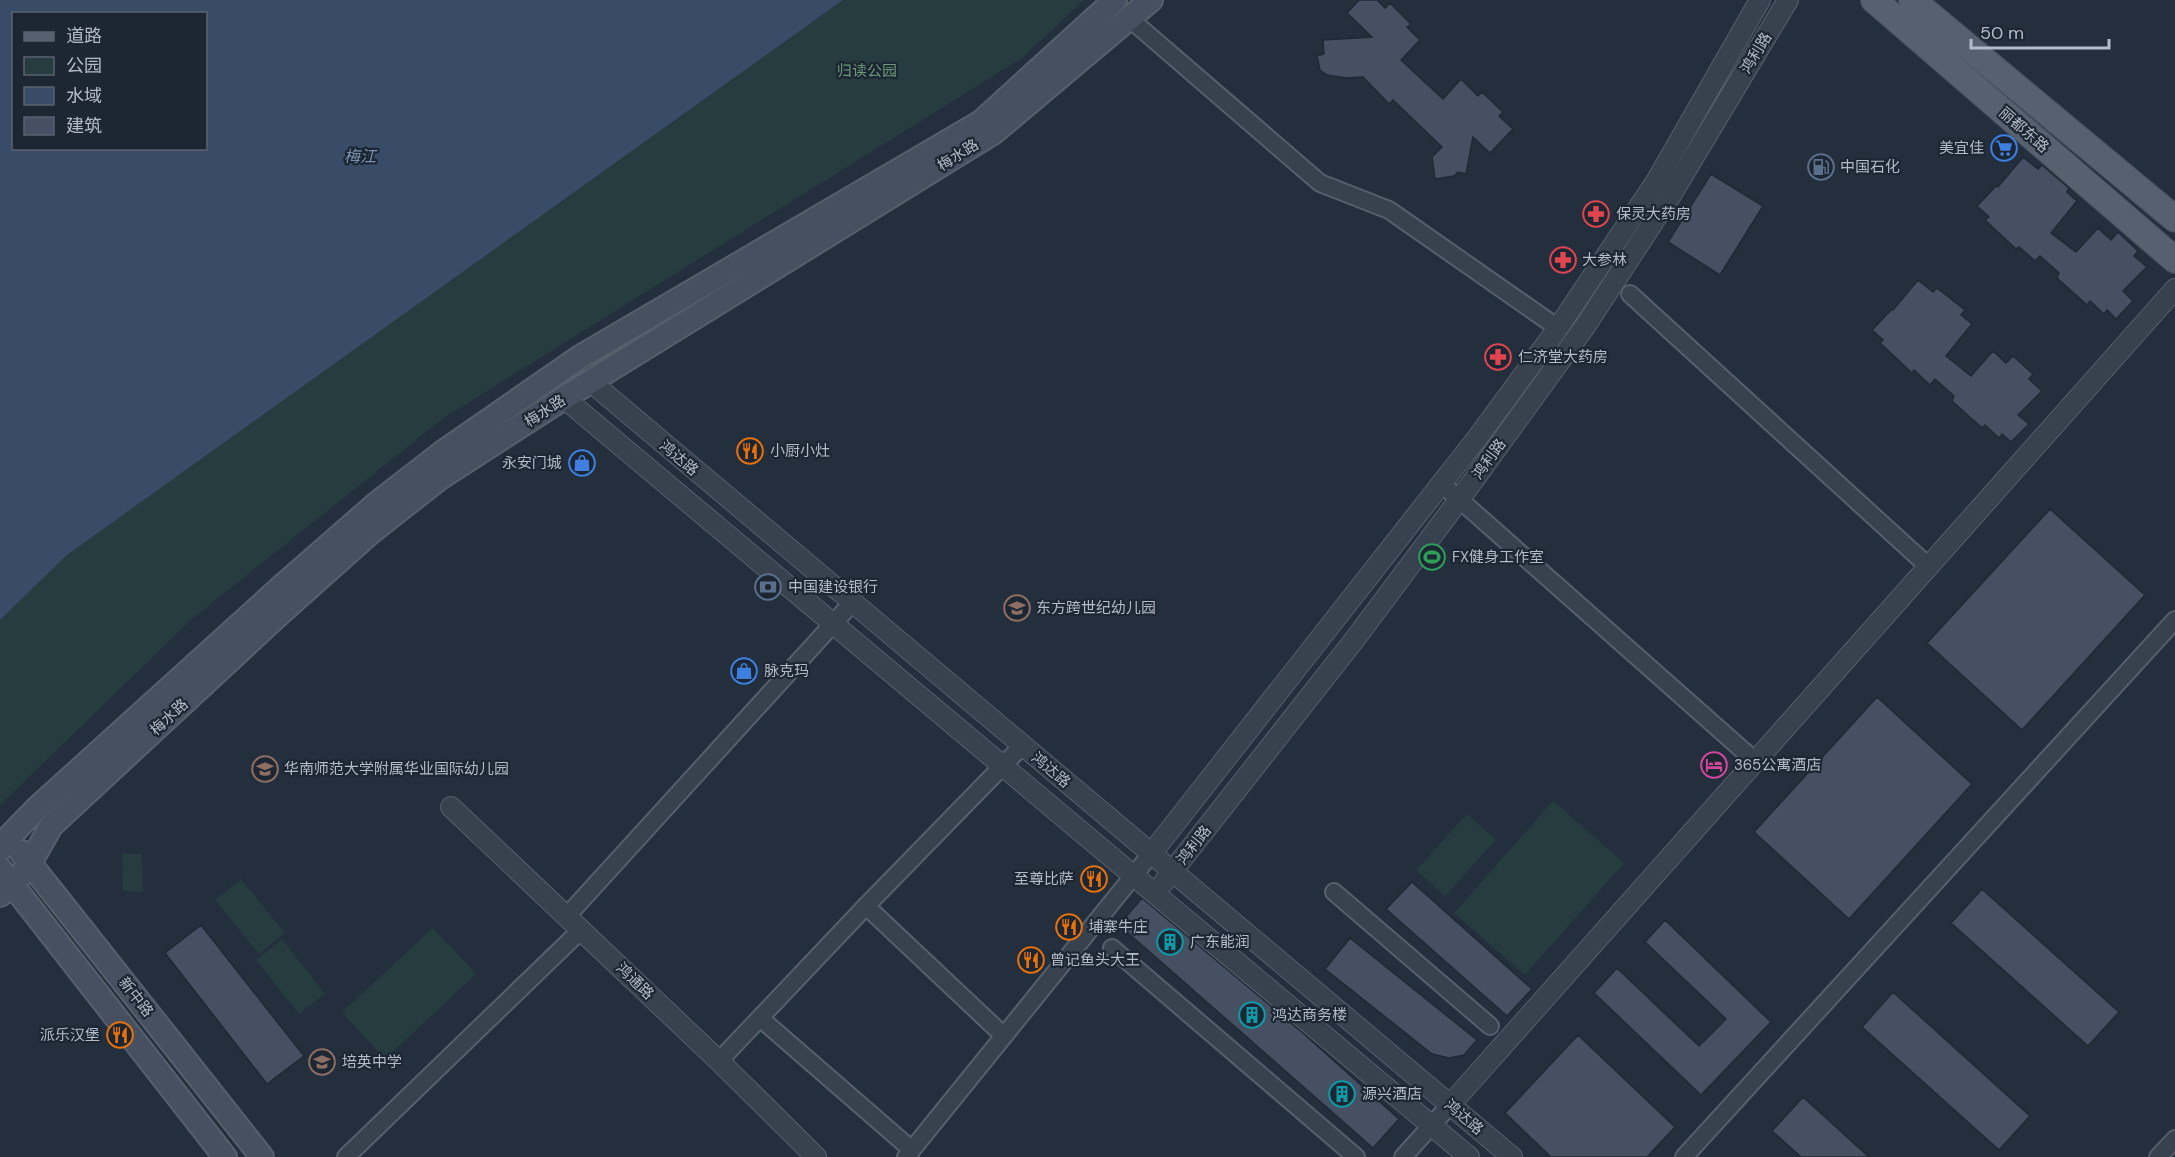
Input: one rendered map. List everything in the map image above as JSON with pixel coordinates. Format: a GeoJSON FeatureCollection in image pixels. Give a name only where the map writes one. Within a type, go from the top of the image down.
{"type":"FeatureCollection","features":[{"type":"Feature","properties":{"kind":"main road","name":"梅水路"},"geometry":{"type":"LineString","coordinates":[[4,844],[36,809],[280,588],[376,504],[443,452],[580,357],[981,122],[1115,0]]}},
{"type":"Feature","properties":{"kind":"main road","name":"梅水路"},"geometry":{"type":"LineString","coordinates":[[4,883],[30,862],[51,826],[370,533],[440,478],[564,398],[993,133],[1151,0]]}},
{"type":"Feature","properties":{"kind":"main road","name":"丽都东路"},"geometry":{"type":"LineString","coordinates":[[1874,0],[2175,260]]}},
{"type":"Feature","properties":{"kind":"main road","name":"丽都东路"},"geometry":{"type":"LineString","coordinates":[[1912,0],[2175,219]]}},
{"type":"Feature","properties":{"kind":"main road","name":"新中路"},"geometry":{"type":"LineString","coordinates":[[4,844],[30,862],[262,1157]]}},
{"type":"Feature","properties":{"kind":"main road","name":"新中路"},"geometry":{"type":"LineString","coordinates":[[4,883],[225,1157]]}},
{"type":"Feature","properties":{"kind":"street","name":"鸿利路"},"geometry":{"type":"LineString","coordinates":[[1151,854],[1442,484],[1558,327],[1657,180],[1760,0]]}},
{"type":"Feature","properties":{"kind":"street","name":"鸿利路"},"geometry":{"type":"LineString","coordinates":[[1155,894],[1354,639],[1586,325],[1671,195],[1788,0]]}},
{"type":"Feature","properties":{"kind":"street"},"geometry":{"type":"LineString","coordinates":[[1130,20],[1320,183],[1389,210],[1558,327]]}},
{"type":"Feature","properties":{"kind":"street"},"geometry":{"type":"LineString","coordinates":[[1403,1157],[2175,289]]}},
{"type":"Feature","properties":{"kind":"street"},"geometry":{"type":"LineString","coordinates":[[1630,294],[1929,566]]}},
{"type":"Feature","properties":{"kind":"street","name":"鸿达路"},"geometry":{"type":"LineString","coordinates":[[591,382],[1512,1157]]}},
{"type":"Feature","properties":{"kind":"street","name":"鸿达路"},"geometry":{"type":"LineString","coordinates":[[564,398],[1469,1157]]}},
{"type":"Feature","properties":{"kind":"street"},"geometry":{"type":"LineString","coordinates":[[1442,484],[1755,761]]}},
{"type":"Feature","properties":{"kind":"street"},"geometry":{"type":"LineString","coordinates":[[346,1157],[574,923],[852,603]]}},
{"type":"Feature","properties":{"kind":"street"},"geometry":{"type":"LineString","coordinates":[[1684,1157],[2175,620]]}},
{"type":"Feature","properties":{"kind":"street"},"geometry":{"type":"LineString","coordinates":[[719,1061],[1022,746]]}},
{"type":"Feature","properties":{"kind":"street","name":"鸿通路"},"geometry":{"type":"LineString","coordinates":[[451,807],[719,1061],[816,1157]]}},
{"type":"Feature","properties":{"kind":"street"},"geometry":{"type":"LineString","coordinates":[[760,1018],[909,1153],[1151,854]]}},
{"type":"Feature","properties":{"kind":"street"},"geometry":{"type":"LineString","coordinates":[[1334,892],[1490,1026]]}},
{"type":"Feature","properties":{"kind":"street"},"geometry":{"type":"LineString","coordinates":[[866,906],[1004,1036]]}},
{"type":"Feature","properties":{"kind":"street"},"geometry":{"type":"LineString","coordinates":[[1112,948],[1356,1157]]}},
{"type":"Feature","properties":{"kind":"street"},"geometry":{"type":"LineString","coordinates":[[2158,1157],[2175,1139]]}},
{"type":"Feature","properties":{"kind":"green space","name":"归读公园"},"geometry":{"type":"Polygon","coordinates":[[[843,0],[1084,0],[1022,58],[445,417],[193,618],[0,805],[0,620],[67,555],[843,0]]]}},
{"type":"Feature","properties":{"kind":"green space"},"geometry":{"type":"Polygon","coordinates":[[[1553,801],[1624,863],[1525,975],[1454,913],[1553,801]]]}},
{"type":"Feature","properties":{"kind":"green space"},"geometry":{"type":"Polygon","coordinates":[[[1467,814],[1496,840],[1445,896],[1416,870],[1467,814]]]}},
{"type":"Feature","properties":{"kind":"green space"},"geometry":{"type":"Polygon","coordinates":[[[122,854],[142,854],[143,892],[123,891],[122,854]]]}},
{"type":"Feature","properties":{"kind":"green space"},"geometry":{"type":"Polygon","coordinates":[[[241,879],[285,933],[259,954],[215,900],[241,879]]]}},
{"type":"Feature","properties":{"kind":"green space"},"geometry":{"type":"Polygon","coordinates":[[[433,928],[476,974],[385,1059],[342,1012],[433,928]]]}},
{"type":"Feature","properties":{"kind":"green space"},"geometry":{"type":"Polygon","coordinates":[[[282,939],[325,994],[299,1014],[256,960],[282,939]]]}},
{"type":"Feature","properties":{"kind":"water","name":"梅江"},"geometry":{"type":"Polygon","coordinates":[[[0,0],[843,0],[67,555],[0,620],[0,0]]]}},
{"type":"Feature","properties":{"kind":"building"},"geometry":{"type":"Polygon","coordinates":[[[1359,0],[1377,0],[1385,8],[1390,3],[1411,24],[1407,27],[1420,40],[1401,60],[1443,99],[1461,79],[1478,96],[1482,92],[1503,112],[1499,116],[1513,129],[1490,153],[1473,137],[1466,174],[1458,172],[1454,176],[1435,179],[1432,157],[1442,147],[1393,100],[1389,104],[1363,77],[1346,78],[1327,75],[1320,70],[1317,56],[1324,54],[1323,40],[1372,37],[1347,13],[1359,0]]]}},
{"type":"Feature","properties":{"kind":"building"},"geometry":{"type":"Polygon","coordinates":[[[2023,157],[2038,169],[2042,165],[2069,188],[2067,192],[2077,201],[2051,233],[2076,252],[2098,228],[2111,240],[2118,232],[2138,251],[2134,256],[2147,267],[2123,291],[2133,301],[2116,319],[2107,310],[2104,314],[2090,301],[2087,305],[2057,278],[2059,273],[2040,256],[2035,261],[2019,247],[2016,249],[1985,220],[1989,217],[1977,206],[1997,185],[1998,187],[2023,157]]]}},
{"type":"Feature","properties":{"kind":"building"},"geometry":{"type":"Polygon","coordinates":[[[1711,174],[1763,206],[1720,275],[1668,242],[1711,174]]]}},
{"type":"Feature","properties":{"kind":"building"},"geometry":{"type":"Polygon","coordinates":[[[1918,280],[1933,292],[1937,288],[1965,310],[1961,315],[1972,324],[1946,356],[1971,376],[1993,351],[2006,363],[2013,356],[2033,374],[2029,379],[2042,391],[2018,415],[2029,424],[2011,442],[2002,434],[1999,438],[1985,425],[1982,428],[1952,401],[1954,396],[1935,379],[1930,385],[1914,370],[1912,373],[1880,343],[1883,340],[1872,330],[1893,310],[1918,280]]]}},
{"type":"Feature","properties":{"kind":"building"},"geometry":{"type":"Polygon","coordinates":[[[2050,509],[2145,595],[2022,730],[1927,643],[2050,509]]]}},
{"type":"Feature","properties":{"kind":"building"},"geometry":{"type":"Polygon","coordinates":[[[1877,697],[1972,784],[1849,919],[1754,832],[1877,697]]]}},
{"type":"Feature","properties":{"kind":"building"},"geometry":{"type":"Polygon","coordinates":[[[1412,882],[1532,989],[1507,1016],[1386,909],[1412,882]]]}},
{"type":"Feature","properties":{"kind":"building"},"geometry":{"type":"Polygon","coordinates":[[[1982,889],[2119,1012],[2088,1046],[1951,923],[1982,889]]]}},
{"type":"Feature","properties":{"kind":"building"},"geometry":{"type":"Polygon","coordinates":[[[1142,898],[1304,1034],[1399,1119],[1373,1148],[1119,925],[1142,898]]]}},
{"type":"Feature","properties":{"kind":"building"},"geometry":{"type":"Polygon","coordinates":[[[1665,920],[1771,1022],[1701,1095],[1594,993],[1617,968],[1699,1046],[1726,1019],[1645,942],[1665,920]]]}},
{"type":"Feature","properties":{"kind":"building"},"geometry":{"type":"Polygon","coordinates":[[[201,925],[304,1056],[267,1084],[165,953],[201,925]]]}},
{"type":"Feature","properties":{"kind":"building"},"geometry":{"type":"Polygon","coordinates":[[[1350,938],[1477,1040],[1464,1055],[1449,1058],[1432,1054],[1325,969],[1350,938]]]}},
{"type":"Feature","properties":{"kind":"building"},"geometry":{"type":"Polygon","coordinates":[[[1893,992],[2030,1116],[1999,1150],[1862,1027],[1893,992]]]}},
{"type":"Feature","properties":{"kind":"building"},"geometry":{"type":"Polygon","coordinates":[[[1578,1035],[1675,1127],[1647,1157],[1551,1157],[1505,1113],[1578,1035]]]}},
{"type":"Feature","properties":{"kind":"building"},"geometry":{"type":"Polygon","coordinates":[[[1803,1097],[1869,1157],[1801,1157],[1772,1131],[1803,1097]]]}},
{"type":"Feature","properties":{"kind":"place","name":"美宜佳"},"geometry":{"type":"Point","coordinates":[2004,148]}},
{"type":"Feature","properties":{"kind":"place","name":"中国石化"},"geometry":{"type":"Point","coordinates":[1821,167]}},
{"type":"Feature","properties":{"kind":"place","name":"保灵大药房"},"geometry":{"type":"Point","coordinates":[1596,214]}},
{"type":"Feature","properties":{"kind":"place","name":"大参林"},"geometry":{"type":"Point","coordinates":[1563,260]}},
{"type":"Feature","properties":{"kind":"place","name":"仁济堂大药房"},"geometry":{"type":"Point","coordinates":[1498,357]}},
{"type":"Feature","properties":{"kind":"place","name":"小厨小灶"},"geometry":{"type":"Point","coordinates":[750,451]}},
{"type":"Feature","properties":{"kind":"place","name":"永安门城"},"geometry":{"type":"Point","coordinates":[582,463]}},
{"type":"Feature","properties":{"kind":"place","name":"FX健身工作室"},"geometry":{"type":"Point","coordinates":[1432,557]}},
{"type":"Feature","properties":{"kind":"place","name":"中国建设银行"},"geometry":{"type":"Point","coordinates":[768,587]}},
{"type":"Feature","properties":{"kind":"place","name":"东方跨世纪幼儿园"},"geometry":{"type":"Point","coordinates":[1017,608]}},
{"type":"Feature","properties":{"kind":"place","name":"脉克玛"},"geometry":{"type":"Point","coordinates":[744,671]}},
{"type":"Feature","properties":{"kind":"place","name":"365公寓酒店"},"geometry":{"type":"Point","coordinates":[1714,765]}},
{"type":"Feature","properties":{"kind":"place","name":"华南师范大学附属华业国际幼儿园"},"geometry":{"type":"Point","coordinates":[265,769]}},
{"type":"Feature","properties":{"kind":"place","name":"至尊比萨"},"geometry":{"type":"Point","coordinates":[1094,879]}},
{"type":"Feature","properties":{"kind":"place","name":"埔寨牛庄"},"geometry":{"type":"Point","coordinates":[1069,927]}},
{"type":"Feature","properties":{"kind":"place","name":"广东能润"},"geometry":{"type":"Point","coordinates":[1170,942]}},
{"type":"Feature","properties":{"kind":"place","name":"曾记鱼头大王"},"geometry":{"type":"Point","coordinates":[1031,960]}},
{"type":"Feature","properties":{"kind":"place","name":"鸿达商务楼"},"geometry":{"type":"Point","coordinates":[1252,1015]}},
{"type":"Feature","properties":{"kind":"place","name":"派乐汉堡"},"geometry":{"type":"Point","coordinates":[120,1035]}},
{"type":"Feature","properties":{"kind":"place","name":"培英中学"},"geometry":{"type":"Point","coordinates":[322,1062]}},
{"type":"Feature","properties":{"kind":"place","name":"源兴酒店"},"geometry":{"type":"Point","coordinates":[1342,1094]}}]}
